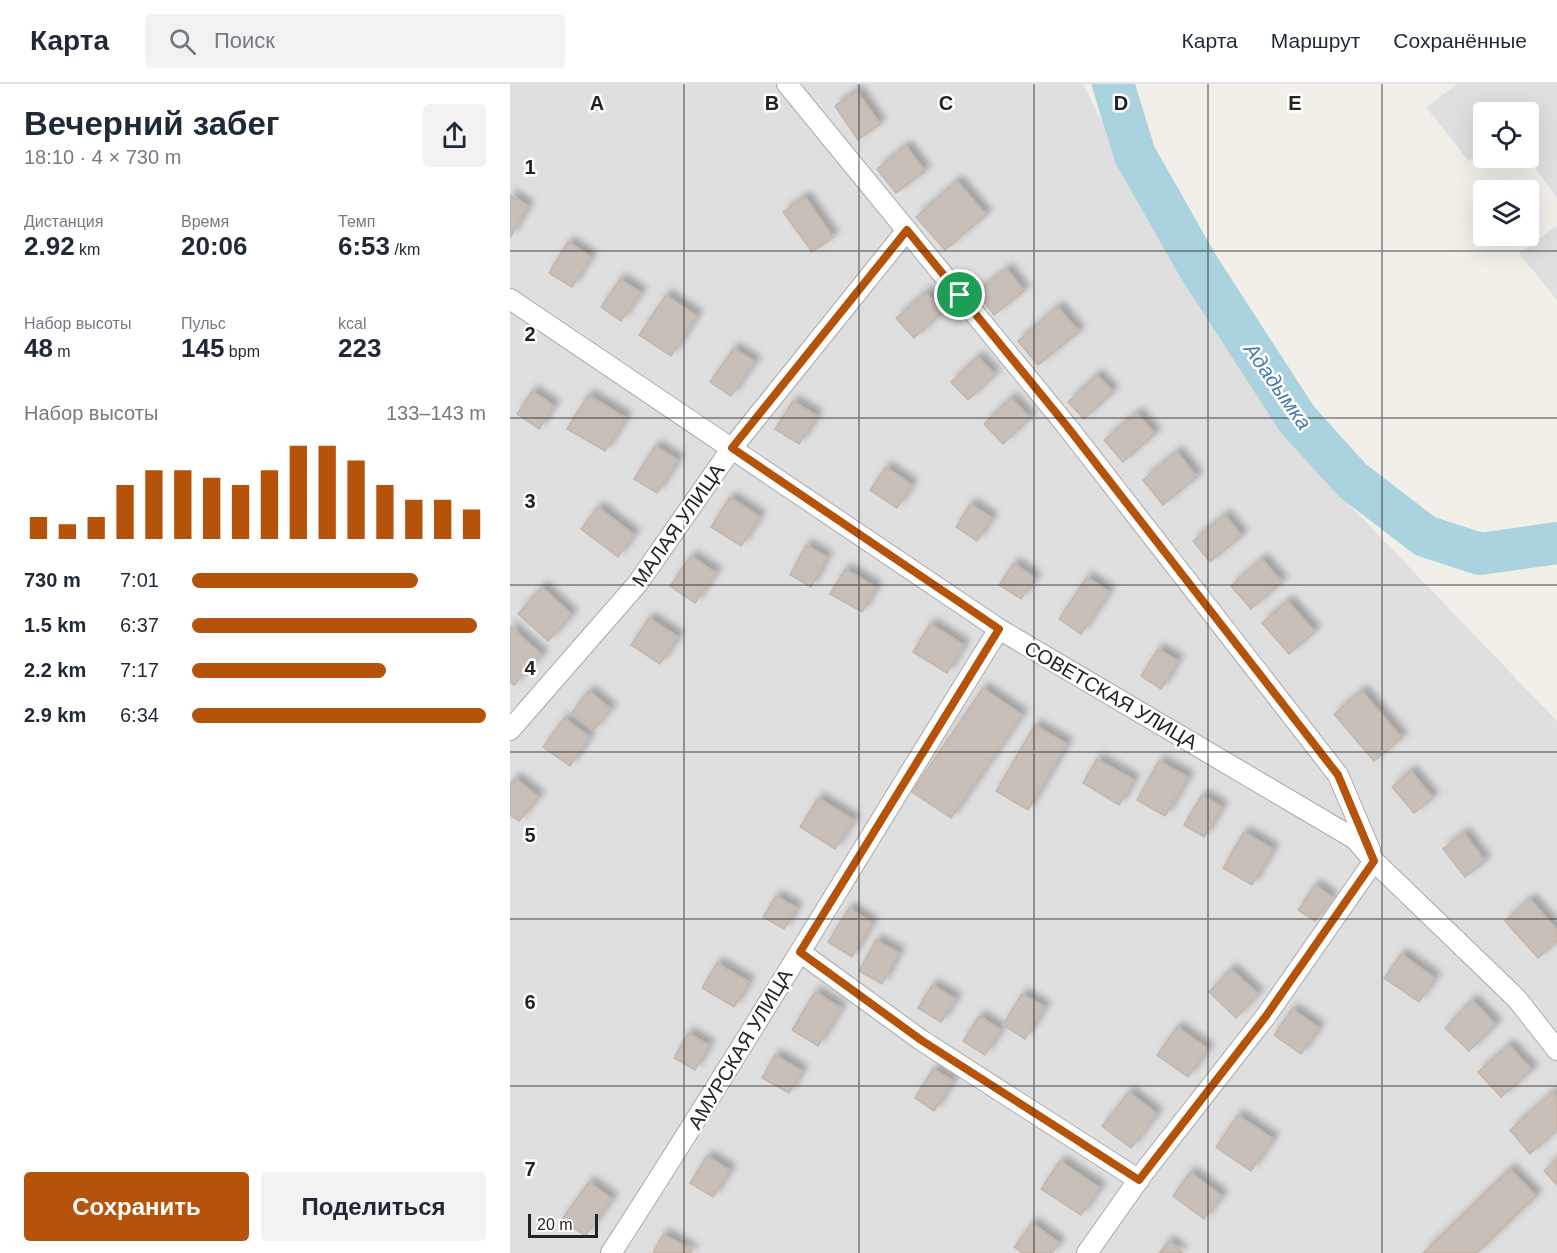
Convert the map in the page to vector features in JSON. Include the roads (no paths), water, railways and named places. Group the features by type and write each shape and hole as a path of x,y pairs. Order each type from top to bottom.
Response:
{"street":[{"path":"788,84 1066,425 1338,775 1374,861 1266,1016 1139,1180 1087,1253"},
{"name":"МАЛАЯ УЛИЦА","path":"510,730 638,583 732,448 907,230"},
{"name":"СОВЕТСКАЯ УЛИЦА","path":"510,298 999,629 1355,839 1374,861 1516,999 1557,1050"},
{"name":"АМУРСКАЯ УЛИЦА","path":"611,1253 704,1110 999,629"},
{"path":"800,952 921,1040 1139,1180"}],"waterway":[{"name":"Ададымка","path":"1113,84 1135,155 1198,266 1297,419 1352,480 1425,536 1480,554 1557,543"}]}
